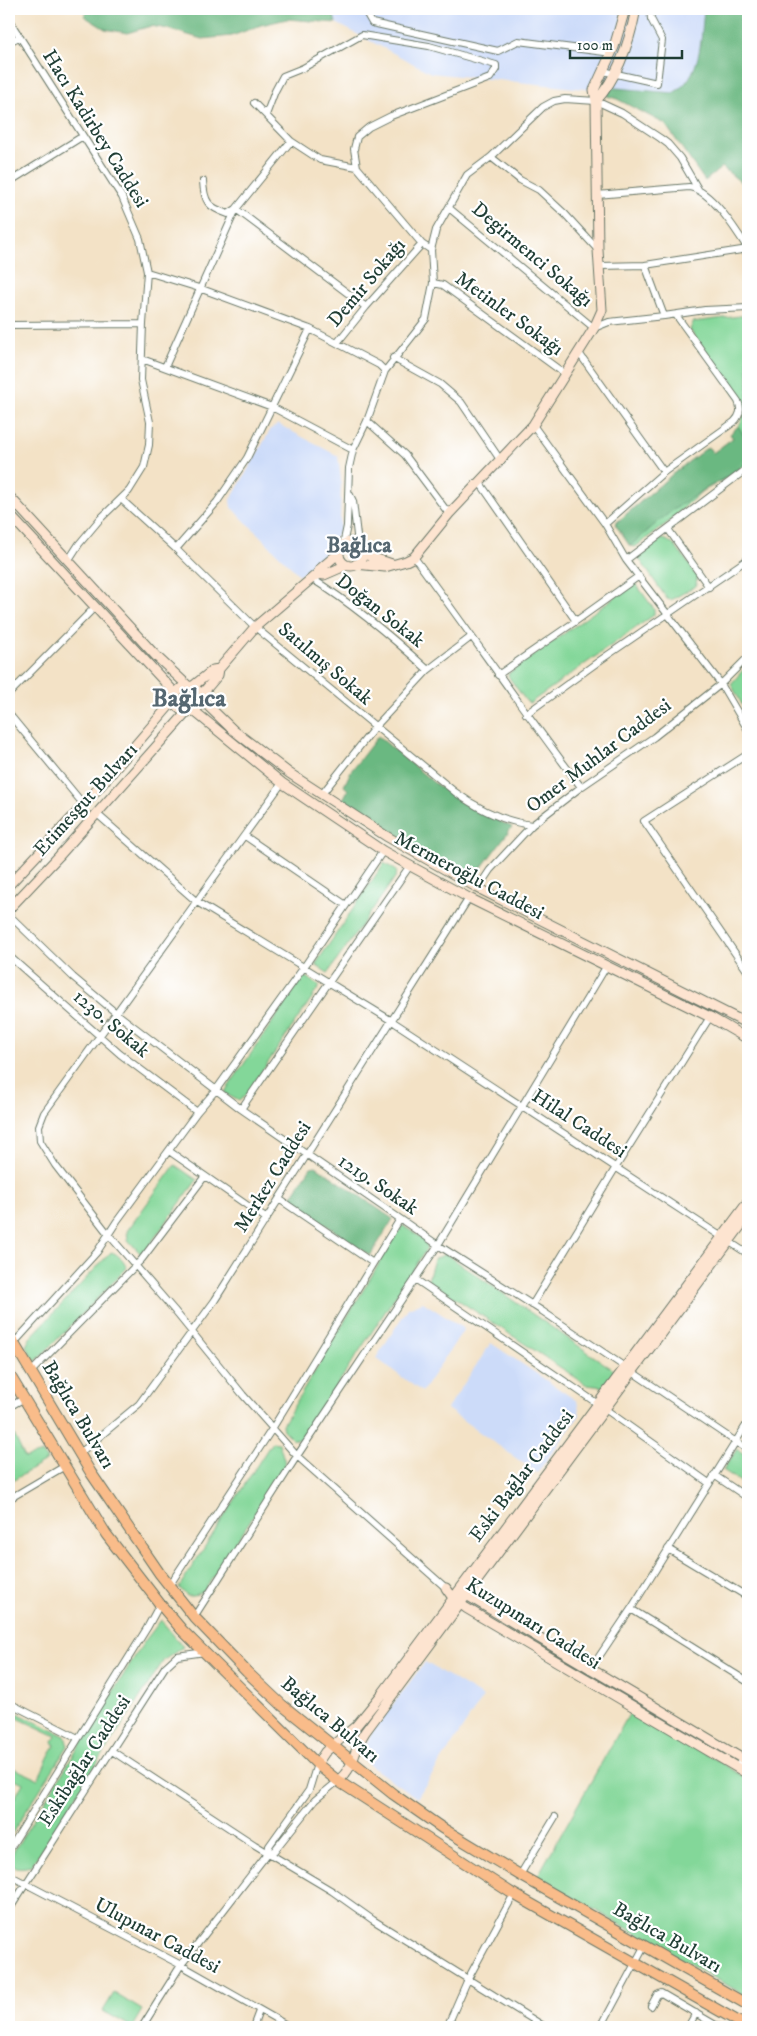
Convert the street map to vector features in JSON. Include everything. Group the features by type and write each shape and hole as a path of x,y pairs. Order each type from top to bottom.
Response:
{"main road":[{"name":"Bağlıca Bulvarı","path":"11,1339 80,1453 130,1531 169,1586 194,1617 261,1686 332,1746 393,1794 429,1819 520,1875 748,2005"},
{"name":"Bağlıca Bulvarı","path":"9,1374 23,1400 106,1534 160,1604 204,1652 317,1764 338,1781 514,1894 748,2027"}],"street":[{"path":"364,9 372,23 498,51 518,41 612,53"},
{"path":"9,514 175,697 178,707 190,712 198,708 202,697 218,675 219,669 255,627 314,576 349,542 371,557 392,564 400,564 414,557 449,514 533,425 594,328 602,310 598,250 596,102 594,90 612,53 625,9"},
{"path":"596,102 603,94 614,74 629,39 636,9"},
{"path":"603,72 657,83 662,40 651,19 650,9"},
{"name":"Hacı Kadirbey Caddesi","path":"9,20 18,37 114,183 130,212 140,239 147,272 143,324 142,388 150,422 149,445 144,466 122,500 95,524 68,561"},
{"path":"266,115 283,76 303,68 362,35 429,46 496,65 496,69 490,78 483,82 391,116 369,127 357,137 354,149 357,166 422,244 431,250"},
{"path":"9,42 18,37"},
{"path":"392,564 385,568 352,565 342,561 341,549 346,526 346,502 352,450 367,421 385,371 393,358 426,318 434,283 431,250 436,230 467,175 491,157 543,107 554,101 565,99 596,102 622,113 668,144 680,158 698,190"},
{"path":"254,103 291,141 320,160 357,166"},
{"path":"9,182 83,136"},
{"path":"165,367 236,209 291,141"},
{"path":"491,157 520,180 539,190 565,214 598,250"},
{"path":"203,181 203,192 209,205 228,214 236,209"},
{"path":"597,195 688,187 698,190 707,196 748,249 645,265 600,266"},
{"name":"Degirmenci Sokağı","path":"449,208 594,328"},
{"path":"236,209 366,307"},
{"name":"Demir Sokağı","path":"338,343 366,307 422,244"},
{"path":"645,265 664,316"},
{"path":"147,272 199,288 310,329 379,365 385,371"},
{"name":"Metinler Sokağı","path":"434,283 443,285 565,374"},
{"path":"594,328 609,322 705,310 748,308"},
{"path":"605,524 664,472 734,422 741,410 733,393 676,314"},
{"path":"9,325 143,324"},
{"path":"176,550 216,502 247,458 310,329"},
{"path":"578,353 664,472"},
{"path":"393,358 440,384 461,402 501,461"},
{"path":"142,359 272,407 352,450"},
{"path":"367,421 404,455 449,514"},
{"path":"533,425 605,524 626,560 721,684 748,730"},
{"path":"626,560 748,468"},
{"path":"480,482 576,621"},
{"path":"314,576 324,575 361,560 353,501 348,493"},
{"path":"9,496 156,656 202,697"},
{"name":"Satılmış Sokak","path":"122,500 255,627 375,727 467,800 502,817 532,825"},
{"path":"668,529 709,587"},
{"path":"414,557 526,714 581,787"},
{"path":"526,714 748,559"},
{"name":"Doğan Sokak","path":"314,576 349,602 428,670"},
{"path":"498,675 639,576"},
{"path":"9,694 95,607"},
{"path":"322,794 375,727 428,670 471,637"},
{"name":"Omer Muhlar Caddesi","path":"478,888 490,870 532,825 581,787 654,737 721,684 748,657"},
{"path":"175,697 179,689 190,686 213,670 219,669"},
{"name":"Etimesgut Bulvarı","path":"9,885 84,805 175,697"},
{"name":"Mermeroğlu Caddesi","path":"202,697 233,730 289,773 386,836 478,888 748,1024"},
{"name":"Etimesgut Bulvarı","path":"9,909 190,712"},
{"name":"Mermeroğlu Caddesi","path":"190,712 282,782 383,851 410,867 606,967 710,1017 748,1039"},
{"path":"9,714 84,805"},
{"path":"748,754 644,821 748,972"},
{"path":"282,782 44,1113 40,1120 38,1133 43,1148 109,1234 272,1429 297,1456 446,1588"},
{"name":"Hilal Caddesi","path":"97,814 197,902 392,1022 748,1254"},
{"path":"245,836 346,906"},
{"path":"11,1339 97,1252 304,967 383,851"},
{"path":"241,1109 410,867"},
{"name":"Merkez Caddesi","path":"80,1453 139,1404 216,1300 469,898"},
{"name":"1219. Sokak","path":"9,915 79,982 116,1013 241,1109 438,1245 630,1369 748,1450"},
{"name":"1230. Sokak","path":"9,956 98,1036 197,1112"},
{"path":"194,1617 297,1456 438,1245 606,967"},
{"path":"532,1305 710,1017"},
{"path":"169,1151 268,1219"},
{"path":"31,1372 147,1254 205,1176"},
{"path":"279,1199 373,1263"},
{"name":"Eski Bağlar Caddesi","path":"317,1764 320,1758 348,1734 361,1719 460,1597 726,1238 748,1202"},
{"path":"726,1238 748,1216"},
{"path":"169,1586 272,1429 400,1219"},
{"path":"415,1279 602,1406 709,1483"},
{"path":"9,1407 23,1400"},
{"path":"590,1670 631,1609 748,1422"},
{"path":"9,1499 65,1466"},
{"path":"714,1475 748,1498"},
{"path":"668,1549 748,1597"},
{"name":"Kuzupınarı Caddesi","path":"446,1588 748,1774"},
{"path":"268,1853 274,1851 315,1800 348,1772 353,1762 356,1747 365,1732 460,1597"},
{"name":"Kuzupınarı Caddesi","path":"460,1597 745,1760"},
{"path":"9,1850 160,1604"},
{"path":"631,1609 748,1682"},
{"name":"Eskibağlar Caddesi","path":"9,1910 165,1667 177,1656 204,1652"},
{"path":"9,1703 78,1738"},
{"path":"737,1768 745,1760 748,1748"},
{"path":"112,1750 268,1853 332,1891 373,1920 545,2027"},
{"path":"142,2027 181,1965 268,1853 269,1846 309,1790 317,1764"},
{"path":"520,1875 555,1817"},
{"name":"Ulupınar Caddesi","path":"9,1875 181,1965 290,2027"},
{"path":"447,2027 468,1980 514,1894"},
{"path":"601,2027 645,1945"},
{"path":"650,2006 657,1995 661,1993 696,2013 711,2025 719,2027"},
{"path":"253,2027 259,2011"},
{"path":"688,2027 696,2013"}],"shaded area":[{"path":"332,9 748,9 748,105 605,94 594,90 431,73 336,23"},
{"path":"278,424 338,456 341,479 340,530 324,556 305,573 299,575 231,507 230,501 271,429"},
{"path":"423,1302 464,1329 422,1392 376,1358 408,1308"},
{"path":"491,1343 577,1401 580,1415 537,1473 447,1409"},
{"path":"425,1662 483,1697 417,1798 369,1765 363,1753 372,1732"}],"green space":[{"path":"88,9 332,9 336,23 287,19 261,25 232,36 202,39 151,26 127,33 105,29 84,16"},
{"path":"704,9 748,9 748,188 722,167 705,181 665,124 617,99 607,96 611,88 673,93 683,86 695,67 698,56"},
{"path":"748,315 748,463 727,478 701,492 666,524 635,547 630,546 615,524 674,473 708,447 713,453 733,438 730,434 741,423 744,414 740,400 690,330 693,322"},
{"path":"738,426 748,442 748,463 675,509 630,546 615,524 674,473 708,447 713,453 733,438 730,434"},
{"path":"661,539 671,543 676,548 697,577 696,586 671,600 667,599 638,557"},
{"path":"633,584 636,584 654,609 654,615 530,703 526,701 508,676 509,673"},
{"path":"748,664 748,716 731,684"},
{"path":"378,736 433,782 467,806 512,827 473,879 446,866 341,803 348,790 344,786 351,771"},
{"path":"384,863 397,871 396,876 328,973 315,965"},
{"path":"304,976 320,986 246,1095 239,1101 224,1093"},
{"path":"175,1165 197,1180 142,1255 128,1240 127,1231"},
{"path":"316,1166 393,1219 370,1256 295,1203 292,1196 311,1167"},
{"path":"402,1225 426,1241 427,1248 301,1440 292,1439 283,1430 282,1426"},
{"path":"111,1252 119,1256 127,1268 35,1362 26,1346 30,1338"},
{"path":"446,1254 615,1371 603,1387 587,1385 428,1280 434,1259"},
{"path":"9,1424 25,1458 42,1453 47,1460 9,1483"},
{"path":"272,1442 279,1443 286,1466 204,1591 193,1596 187,1596 179,1587"},
{"path":"737,1449 748,1457 748,1487 723,1470"},
{"path":"161,1620 183,1647 164,1660 31,1866 19,1868 12,1865 9,1863 10,1857 144,1642"},
{"path":"9,1709 65,1736 68,1746 9,1838 9,1809 23,1783 9,1776 9,1766 38,1779 55,1746 53,1741 56,1736 9,1714"},
{"path":"632,1709 748,1779 748,1997 537,1877"},
{"path":"114,1993 142,2010 132,2027 103,2011"}],"district":[{"name":"Bağlıca","path":"359,545"},
{"name":"Bağlıca","path":"189,698"}]}
